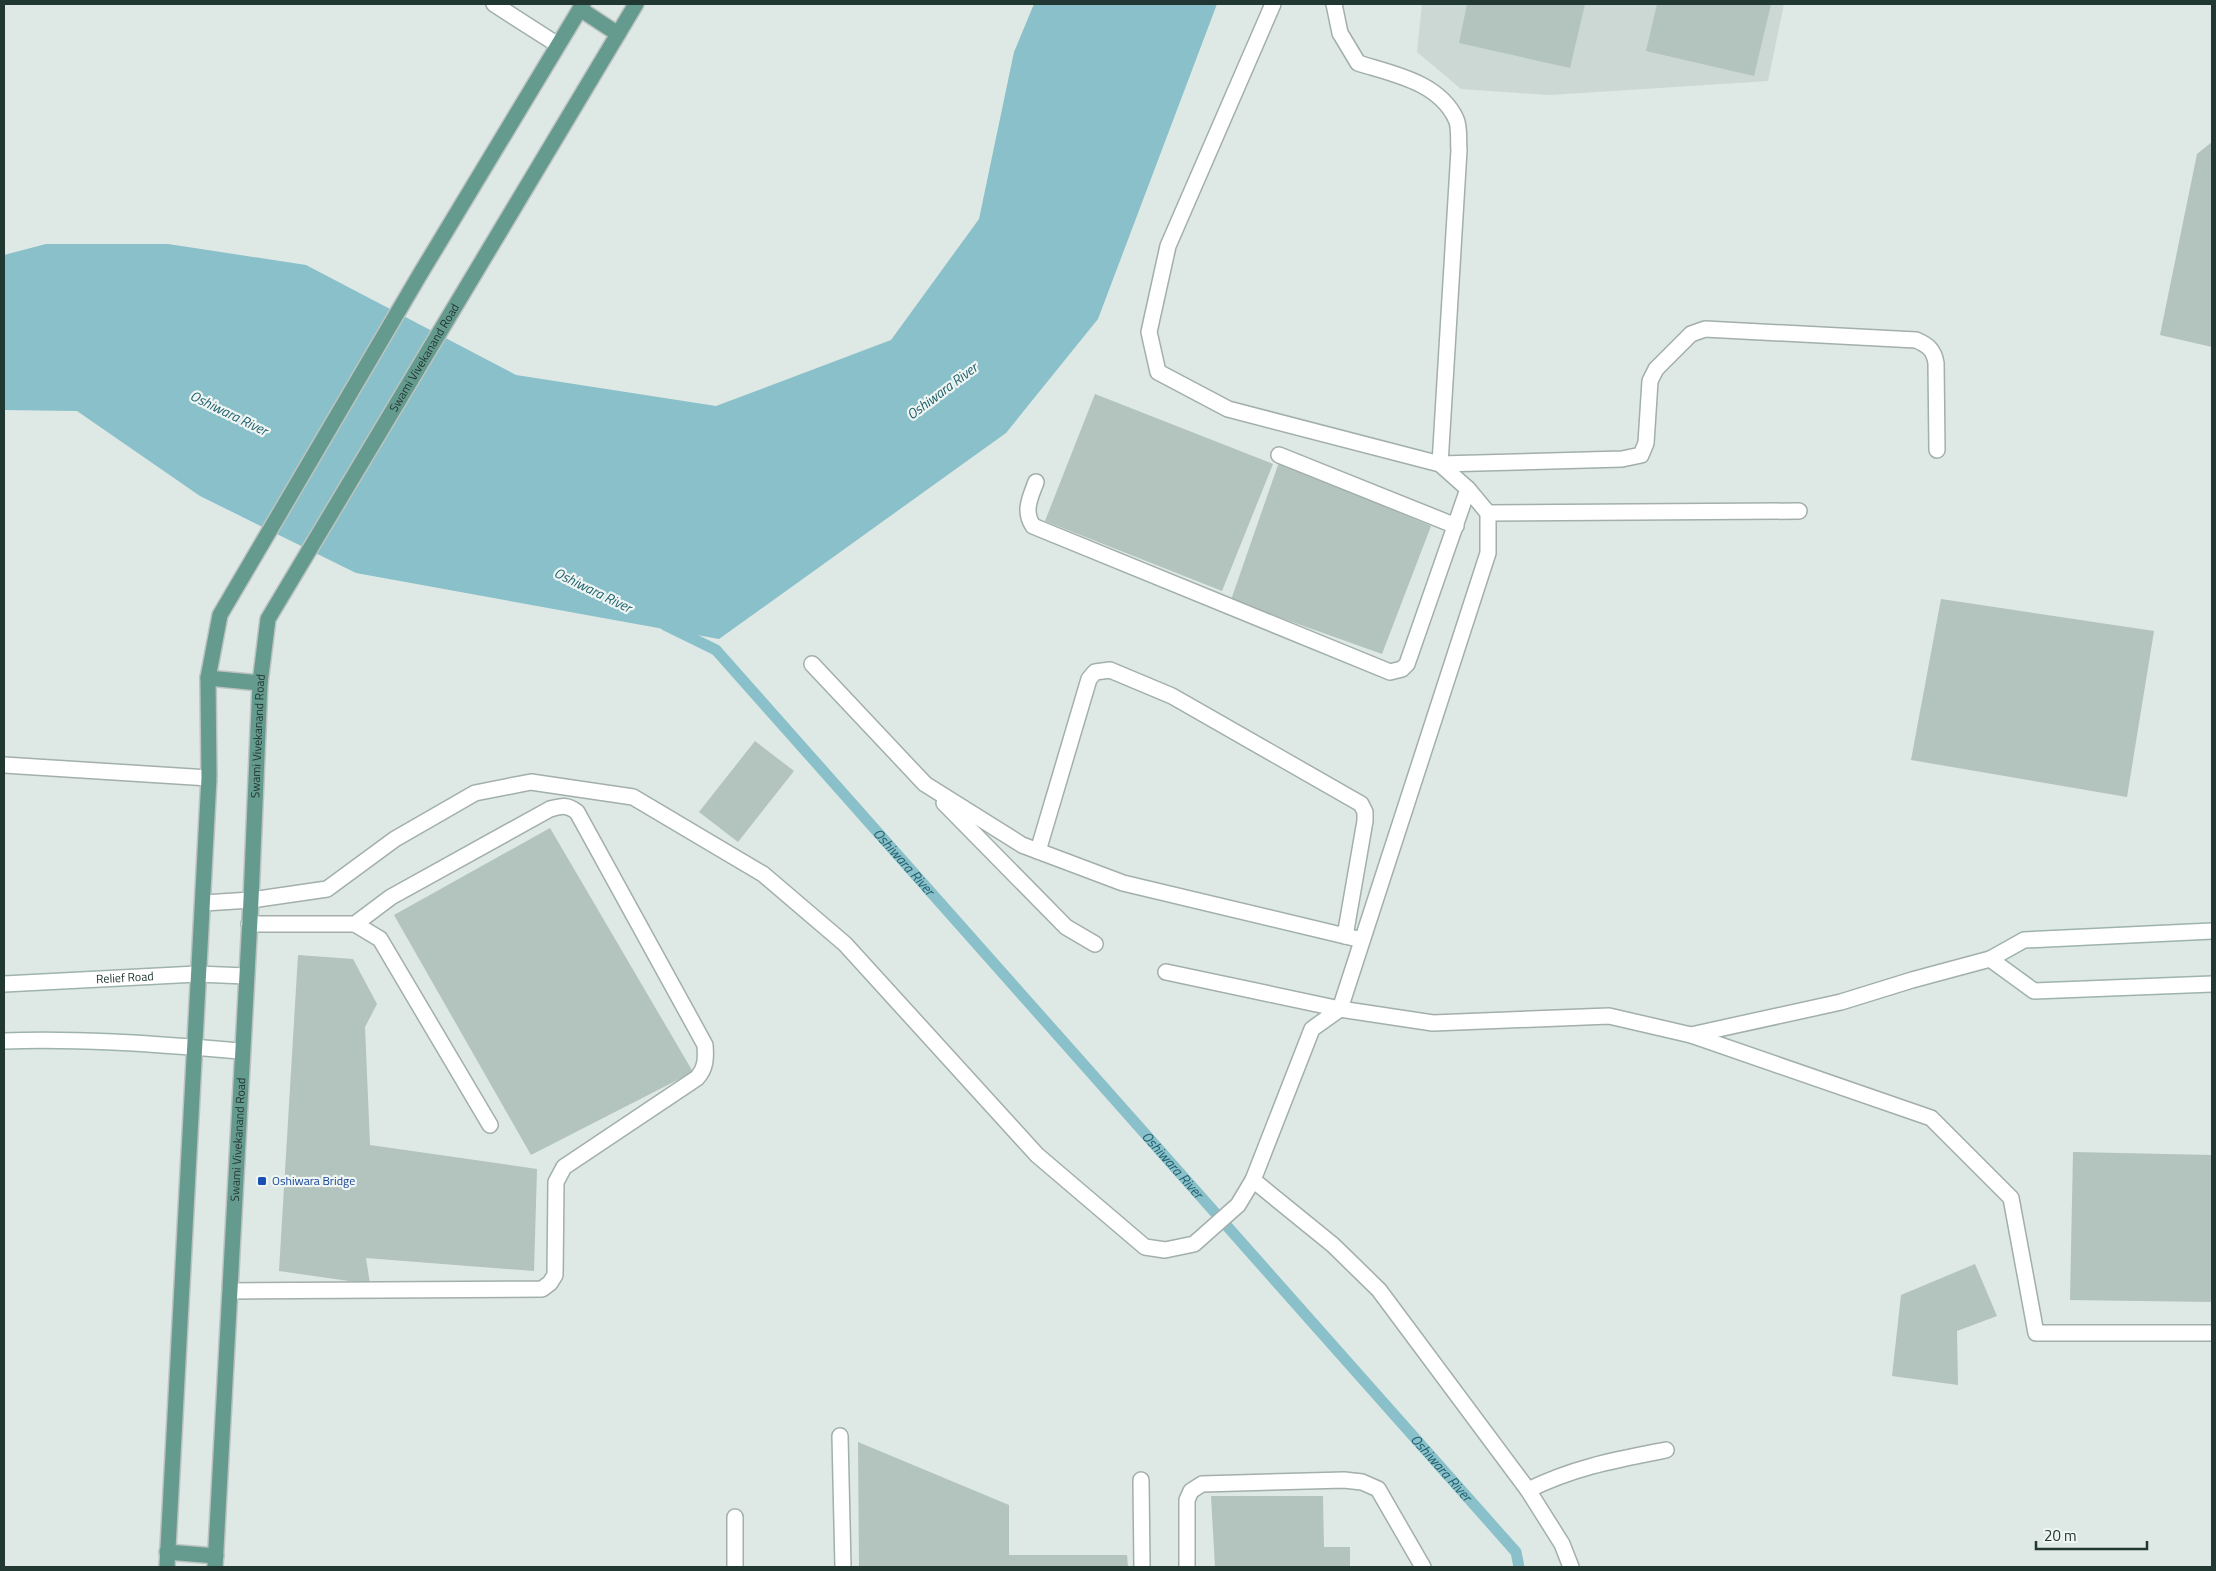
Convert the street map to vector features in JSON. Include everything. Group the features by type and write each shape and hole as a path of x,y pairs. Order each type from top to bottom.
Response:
{"main road":[{"name":"Swami Vivekanand Road","path":"216,1562 251,900 260,683 268,619 636,4"},
{"path":"216,1562 167,1560 197,974 204,903 209,778 208,678 220,615 419,276 581,6 618,34"},
{"path":"208,678 260,683"}],"street":[{"path":"494,4 558,45"},
{"path":"1273,4 1168,246 1149,332 1158,372 1228,409 1440,464 1622,459 1640,455 1646,443 1650,381 1656,368 1691,334 1705,329 1916,340 1926,344 1934,352 1936,363 1937,450"},
{"path":"1334,4 1340,33 1358,63 1401,77 1437,93 1457,120 1459,150 1440,464"},
{"path":"1279,455 1456,526"},
{"path":"204,903 251,900 327,889 395,839 475,792 531,782 633,798 763,874 845,944 1037,1155 1145,1247 1165,1250 1194,1244 1238,1205 1253,1180 1312,1029 1340,1009 1488,553 1488,513 1468,489 1440,464"},
{"path":"1036,482 1027,511 1027,517 1033,526 1390,672 1402,669 1407,664 1468,489"},
{"path":"1488,513 1798,511"},
{"path":"812,664 925,784 1066,927 1095,944"},
{"path":"1038,851 1089,679 1095,672 1110,670 1172,696 1361,804 1365,812 1365,821 1345,936"},
{"path":"4,765 209,778"},
{"path":"925,784 1022,845 1123,883 1362,940"},
{"path":"230,1291 542,1289 550,1284 555,1276 556,1182 564,1168 697,1078 703,1070 704,1045 577,812 571,807 562,805 550,809 391,898 355,924"},
{"path":"249,924 355,924 380,939 490,1124"},
{"path":"1691,1035 1840,1002 1990,959 2024,940 2212,932"},
{"path":"1990,959 2034,991 2212,984"},
{"path":"1166,972 1340,1009 1433,1023 1609,1016 1691,1035 1931,1118 2011,1198 2036,1333 2212,1333"},
{"name":"Relief Road","path":"4,984 197,974 246,976"},
{"path":"4,1040 39,1039 127,1042 242,1051"},
{"path":"1253,1180 1333,1245 1379,1290 1528,1490 1562,1544 1570,1567"},
{"path":"840,1436 843,1567"},
{"path":"1528,1490 1552,1478 1591,1464 1666,1450"},
{"path":"1141,1480 1142,1567"},
{"path":"1187,1567 1187,1500 1192,1491 1202,1484 1344,1480 1362,1482 1378,1489 1423,1567"},
{"path":"735,1517 735,1567"}],"shaded area":[{"path":"1422,4 1784,4 1768,81 1550,95 1461,89 1417,52"}],"water":[{"path":"1034,4 1217,4 1098,319 1006,433 719,639 356,573 200,496 77,411 4,410 4,255 46,244 168,244 306,265 516,375 716,406 891,340 979,219 1014,52"}],"building":[{"path":"1467,4 1585,4 1570,68 1459,43"},
{"path":"1657,4 1771,4 1754,76 1646,51"},
{"path":"2212,142 2212,347 2160,335 2197,154"},
{"path":"1095,394 1273,464 1222,591 1045,521"},
{"path":"1279,462 1431,526 1382,654 1231,600"},
{"path":"1941,599 2154,631 2127,797 1911,760"},
{"path":"755,741 794,771 738,842 699,812"},
{"path":"550,828 693,1072 531,1155 394,915"},
{"path":"298,955 353,959 377,1004 365,1027 370,1145 537,1169 534,1271 366,1258 370,1284 279,1271"},
{"path":"2073,1152 2212,1155 2212,1302 2070,1300"},
{"path":"1975,1264 1997,1316 1957,1331 1958,1385 1892,1376 1901,1295"},
{"path":"858,1442 1009,1505 1009,1555 1127,1555 1128,1567 859,1567"},
{"path":"1211,1496 1323,1496 1324,1547 1350,1547 1350,1567 1215,1567"}],"waterway":[{"name":"Oshiwara River","path":"665,625 716,650 1516,1552 1519,1567"}],"place":[{"name":"Oshiwara Bridge","path":"262,1181"}]}
